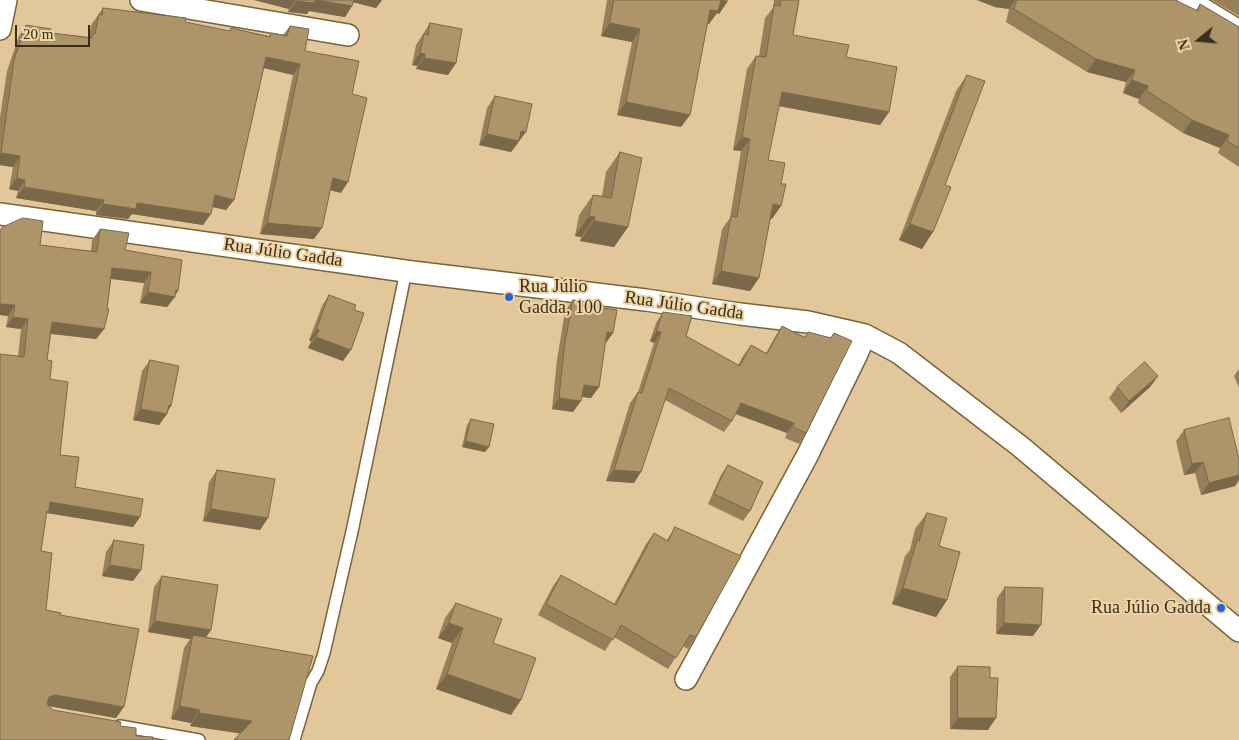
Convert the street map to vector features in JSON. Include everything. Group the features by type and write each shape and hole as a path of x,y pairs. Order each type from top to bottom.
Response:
{"street":[{"path":"0,29 6,0"},
{"path":"141,0 348,35"},
{"path":"1188,0 1239,31"},
{"name":"Rua Júlio Gadda","path":"0,214 406,271 808,322 865,335 899,353 1021,447 1239,630"},
{"path":"686,680 807,456 865,335"}],"lane":[{"path":"294,740 311,683 318,671 324,653 353,527 380,387 406,271"},
{"path":"104,723 196,740"}],"building":[{"path":"296,0 315,0 314,3"},
{"path":"315,0 354,0 352,6"},
{"path":"614,0 721,0 718,11 710,10 690,115 626,102 640,29 610,23"},
{"path":"781,0 799,0 793,35 849,45 846,57 897,67 889,112 782,92 768,160 785,163 781,184 786,184 781,206 773,204 759,278 721,271 731,216 737,217 750,139 742,137 756,56 766,57 774,5 780,6"},
{"path":"1017,0 1175,0 1198,11 1200,4 1239,27 1239,148 1227,141 1229,135 1192,120 1147,91 1148,86 1132,80 1135,70 1096,59 1014,9"},
{"path":"103,8 186,18 185,22 230,31 231,28 270,37 271,33 287,36 290,26 309,29 305,51 359,61 352,94 367,98 348,182 333,178 322,228 267,223 300,64 266,57 234,200 215,195 211,214 137,203 136,209 103,204 104,200 24,187 25,180 17,178 20,156 1,153 14,60 26,25 51,29 51,33 92,38 92,34 95,34 99,14 102,15"},
{"path":"430,23 462,29 456,63 424,58 425,54 420,53 424,34 428,35"},
{"path":"967,75 985,81 945,185 951,187 933,232 910,224"},
{"path":"495,96 532,104 526,132 521,131 519,141 487,134"},
{"path":"620,152 642,158 628,227 594,221 595,217 589,216 593,195 611,198"},
{"path":"23,218 43,221 40,245 97,252 100,229 129,233 125,250 182,260 178,291 176,290 175,297 148,292 151,272 112,268 107,309 109,309 104,329 52,322 47,360 52,361 50,379 68,382 60,455 79,457 75,487 143,499 140,517 50,502 41,551 52,553 46,610 61,613 60,615 139,629 124,707 55,695 49,697 47,704 53,710 121,722 120,726 136,728 136,736 153,737 153,740 0,740 0,354 24,357 28,319 13,317 15,305 0,304 0,231 3,227"},
{"path":"329,295 356,305 354,310 364,313 351,350 316,337"},
{"path":"573,300 603,304 602,308 617,310 613,333 607,332 599,387 584,385 581,401 559,398 564,349"},
{"path":"663,312 692,316 686,336 740,366 751,345 767,354 782,326 805,338 808,332 831,338 834,333 852,341 806,433 793,427 794,423 741,403 732,421 669,388 641,472 614,470 638,392 642,393 661,332 657,331"},
{"path":"150,360 179,366 171,406 169,405 167,414 141,409"},
{"path":"1145,362 1158,376 1129,401 1117,387"},
{"path":"1229,418 1239,459 1239,475 1209,483 1203,462 1192,464 1184,430"},
{"path":"471,419 494,424 489,447 466,441"},
{"path":"728,465 763,482 750,511 714,494"},
{"path":"217,470 275,479 268,518 211,509"},
{"path":"927,513 947,518 939,546 960,552 947,600 903,588"},
{"path":"675,527 741,556 696,637 690,635 676,658 621,625 613,640 546,604 561,575 616,605 654,533 668,541"},
{"path":"114,540 144,545 141,570 110,565"},
{"path":"162,576 218,585 211,630 155,621"},
{"path":"1005,587 1043,588 1041,625 1004,623"},
{"path":"456,603 502,619 493,643 536,658 521,700 447,674 463,628 449,623"},
{"path":"193,635 313,656 289,740 234,740 252,721 199,713 200,710 180,706"},
{"path":"958,666 990,667 990,678 998,678 996,718 958,718"}],"place":[{"name":"Rua Júlio Gadda, 100","path":"509,297"},
{"name":"Rua Júlio Gadda","path":"1221,608"}]}
